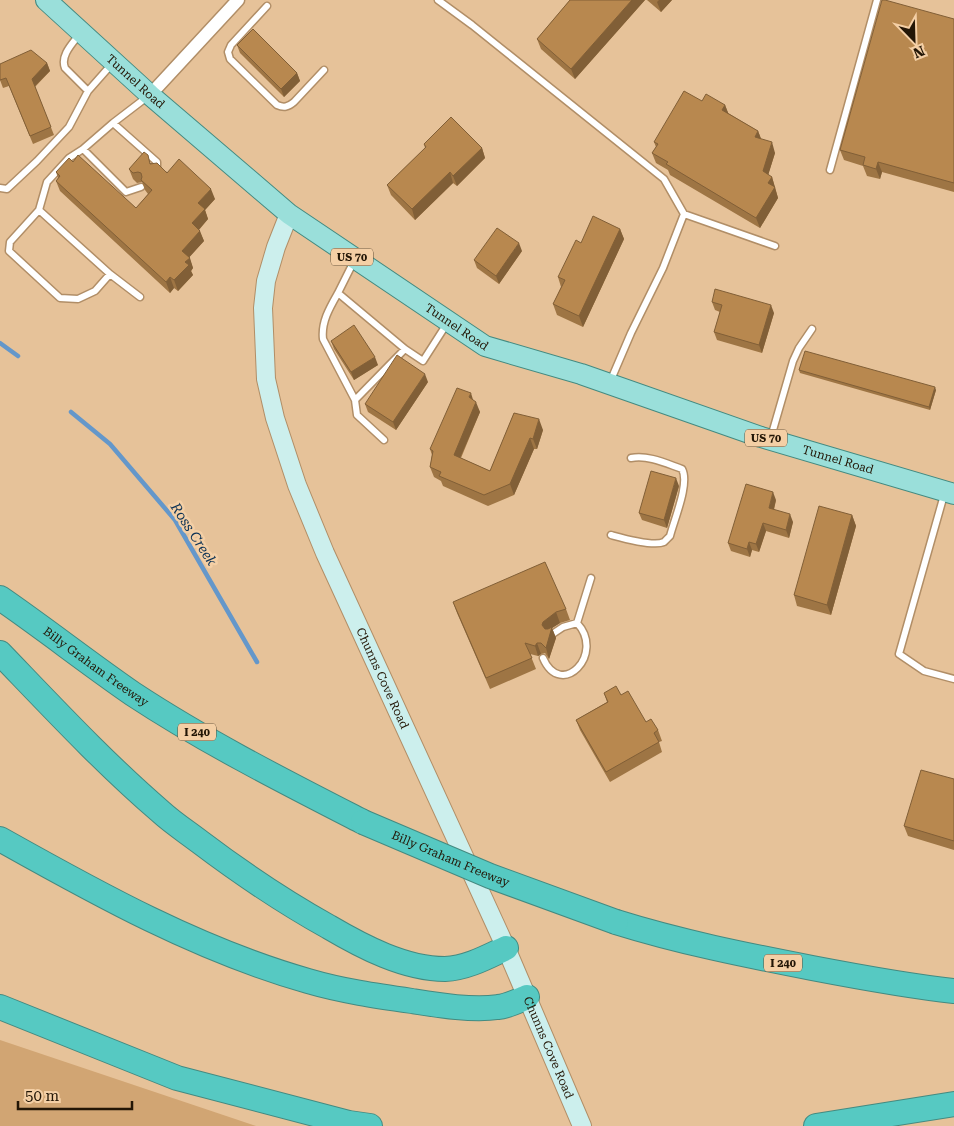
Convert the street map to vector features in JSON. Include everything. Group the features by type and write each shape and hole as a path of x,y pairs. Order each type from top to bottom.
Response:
{"highway":[{"path":"0,582 22,601 40,626"},
{"name":"Billy Graham Freeway","path":"0,598 133,694 184,725 363,822 490,876 616,922 724,951 910,986 954,991"},
{"path":"0,653 78,734 162,813 236,869 310,917 386,956 429,968 446,969 459,967 481,960 506,948"},
{"path":"0,839 75,882 166,926 236,957 309,981 373,996 485,1008 499,1007 527,997"},
{"path":"0,991 84,1031 105,1049"},
{"path":"0,1007 177,1078 370,1126"},
{"path":"816,1126 954,1104"}],"main road":[{"name":"Tunnel Road","path":"46,0 150,95 289,214 485,346 609,384 770,440 950,492"},
{"name":"Chunns Cove Road","path":"289,214 276,247 266,281 263,308 266,379 275,418 297,485 325,553 506,948 582,1126"}],"street":[{"path":"150,95 238,0"}],"lane":[{"path":"438,0 472,25 664,179 684,214 775,246"},
{"path":"830,170 877,0"},
{"path":"267,6 231,45 228,52 230,59 282,108 294,102 324,70"},
{"path":"81,32 62,62 65,68 88,91"},
{"path":"0,188 7,189 38,161 69,128 88,91 114,62"},
{"path":"110,274 95,291 78,299 60,298 10,251 10,242 39,210 47,182 69,158 150,95"},
{"path":"113,123 157,162 157,170"},
{"path":"83,149 126,192 141,187"},
{"path":"39,210 110,274 140,298"},
{"path":"609,384 631,333 663,268 684,214"},
{"path":"355,258 329,309 322,332 323,339 355,400 357,415 384,440"},
{"path":"338,293 423,362 448,321"},
{"path":"770,440 793,361 812,329"},
{"path":"355,400 405,349"},
{"path":"611,535 655,543 664,542 670,536 684,487 685,474 682,469 651,458 640,456 631,458"},
{"path":"950,492 899,654 924,671 954,679"},
{"path":"577,623 591,578"},
{"path":"551,635 563,627 577,623"},
{"path":"543,658 550,670 559,675 567,675 580,668 586,657 586,643 584,630 577,623"}],"shaded area":[{"path":"0,1040 256,1126 0,1126"}],"building":[{"path":"570,0 632,0 571,69 537,39"},
{"path":"882,0 954,19 954,183 878,162 876,169 863,165 865,157 840,150"},
{"path":"253,29 297,73 281,89 237,45"},
{"path":"31,50 47,63 32,79 51,127 30,136 6,78 0,80 0,64"},
{"path":"684,91 702,101 706,94 725,105 722,110 758,131 755,137 772,142 763,171 772,177 768,183 775,187 756,218 666,164 668,162 652,153 658,144 654,142"},
{"path":"451,117 482,148 453,176 450,172 412,209 387,185 426,147 424,144"},
{"path":"144,152 148,155 150,164 157,163 167,173 179,159 211,189 198,203 205,209 192,223 200,231 182,251 190,258 185,262 189,265 174,280 170,277 166,282 56,181 60,176 56,172 69,158 73,162 78,155 136,208 152,190 141,180 141,173 133,173 129,169"},
{"path":"593,216 620,229 579,316 553,304 565,280 558,277 576,240 581,243"},
{"path":"497,228 519,243 496,276 474,260"},
{"path":"715,289 771,305 759,345 714,332 722,305 712,302"},
{"path":"354,325 375,357 351,372 331,341"},
{"path":"805,351 935,387 929,407 799,370"},
{"path":"397,355 425,374 393,422 365,404"},
{"path":"457,388 471,393 469,397 476,402 454,455 490,471 514,413 539,419 533,439 530,438 510,484 484,495 439,476 441,472 430,467 433,451 430,449"},
{"path":"651,471 676,478 664,520 639,513"},
{"path":"746,484 773,492 769,508 790,514 786,530 763,523 756,544 749,542 747,549 728,543"},
{"path":"819,506 852,515 827,605 794,595"},
{"path":"545,562 566,609 556,612 543,622 542,625 545,629 552,627 546,648 541,643 537,643 535,646 525,643 532,658 486,678 453,602"},
{"path":"616,686 621,695 628,691 646,722 651,719 658,730 654,733 659,742 606,772 576,720 608,702 604,693"},
{"path":"921,770 954,779 954,841 904,826"}],"waterway":[{"name":"Ross Creek","path":"0,343 18,356"},
{"name":"Ross Creek","path":"71,412 110,444 175,520 257,662"}]}
